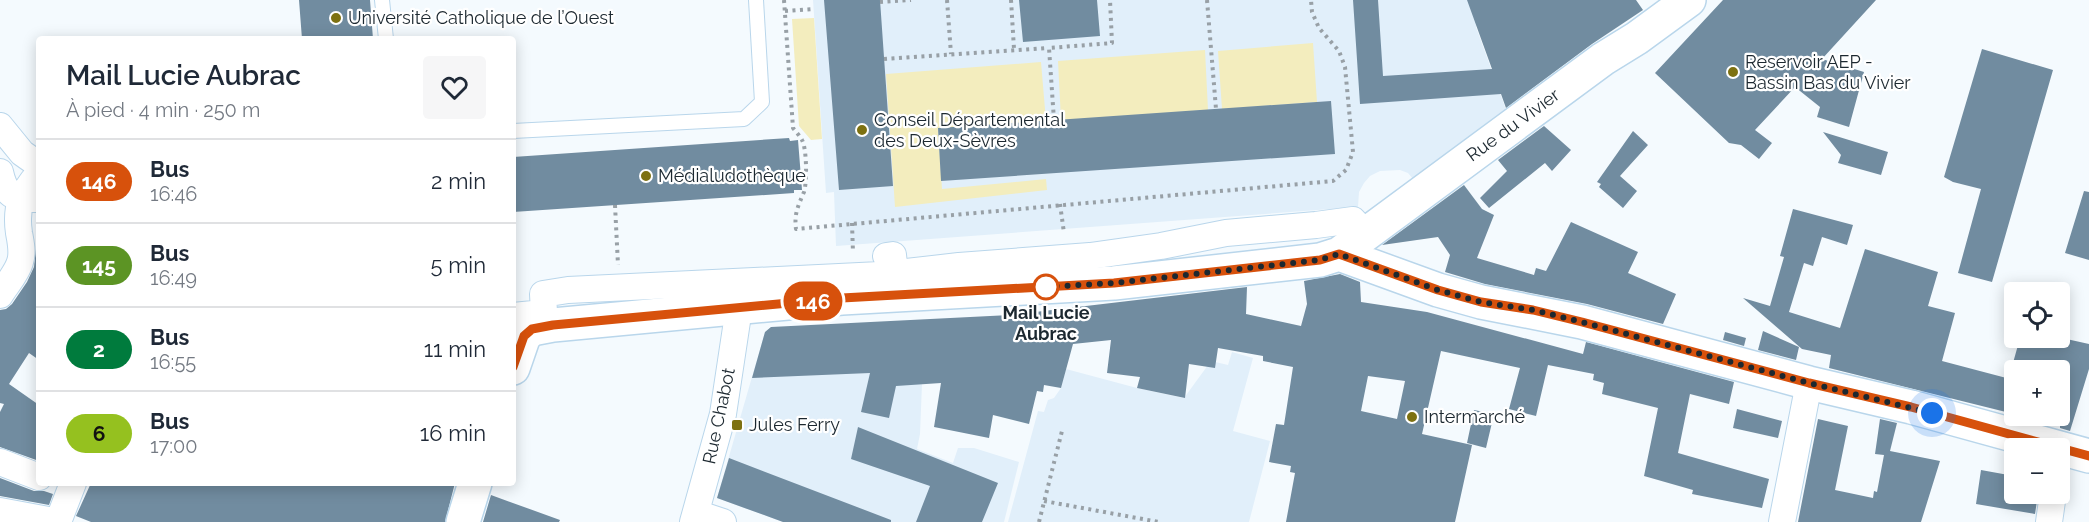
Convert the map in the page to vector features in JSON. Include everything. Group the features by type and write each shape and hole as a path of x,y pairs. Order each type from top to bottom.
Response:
{"main road":[{"name":"Rue du Vivier","path":"1339,254 1593,66 1637,38 1689,0"},
{"path":"517,328 532,329 553,325 854,298 1114,283 1320,260 1339,254 1438,290 1470,299 1582,322 1809,383 1911,407 2021,438"},
{"path":"463,522 474,486"}],"street":[{"path":"0,126 22,153 36,163"},
{"path":"0,172 8,193 30,199"},
{"path":"30,199 26,188 36,176"},
{"path":"0,295 20,263 22,248 16,217 30,199"},
{"path":"517,328 544,313 543,294 890,265 1090,256 1161,246 1226,233 1353,220 1366,234"},
{"name":"Rue Chabot","path":"695,518 752,306"},
{"path":"1782,522 1809,383"},
{"path":"0,462 36,476"},
{"path":"0,511 59,522 66,486"},
{"path":"2049,522 2052,504"},
{"path":"695,518 723,522"}],"lane":[{"path":"382,0 386,36"},
{"path":"516,131 744,119 762,102 756,0"}],"path":[{"path":"784,0 793,128 803,142 806,180 804,191 796,208 794,218 796,229 1334,181 1346,170 1353,152 1345,67 1339,51 1319,28 1312,12 1311,0"},
{"path":"880,2 911,0"},
{"path":"947,0 951,54"},
{"path":"1011,0 1014,49"},
{"path":"884,60 1112,43 1110,0"},
{"path":"1207,0 1216,109"},
{"path":"785,11 813,9"},
{"path":"1048,48 1054,120"},
{"path":"1060,204 1064,238"},
{"path":"615,205 619,287"},
{"path":"852,223 853,257"},
{"path":"1039,522 1062,431"},
{"path":"1044,501 1078,509 1160,522"}],"shaded area":[{"name":"Conseil Départemental des Deux-Sèvres","path":"813,0 1568,0 1477,25 1509,118 1413,179 1408,173 1400,170 1380,171 1370,176 1359,192 1358,207 836,246 834,192 826,193"},
{"path":"814,18 822,139 811,140 799,126 792,19"},
{"path":"1313,43 1317,102 1222,109 1218,51"},
{"path":"1205,50 1208,110 1061,120 1058,61"},
{"path":"1041,62 1046,121 938,129 942,189 1046,179 1047,190 895,207 886,74"},
{"path":"771,327 922,384 920,434 917,449 953,463 958,448 974,448 1019,462 1004,522 783,522 717,498 765,332"},
{"path":"1232,352 1253,358 1233,431 1270,441 1249,522 1008,522 1038,411 1044,412 1048,400 1054,398 1061,388 1066,369 1184,398 1211,361 1228,365"}],"building":[{"name":"Université Catholique de l’Ouest","path":"299,0 370,0 373,36 302,36"},
{"name":"Conseil Départemental des Deux-Sèvres","path":"824,0 880,0 893,186 839,190"},
{"path":"1019,0 1097,0 1100,36 1023,42"},
{"path":"1353,0 1378,0 1383,76 1492,69 1467,0 1636,0 1643,10 1592,44 1506,108 1501,94 1360,104"},
{"name":"Reservoir AEP - Bassin Bas du Vivier","path":"1723,0 1876,0 1822,59 1864,72 1849,127 1817,117 1820,107 1795,87 1755,130 1772,143 1759,159 1741,145 1729,143 1655,73"},
{"path":"1982,49 2053,70 1992,282 1958,273 1981,189 1953,182 1944,177"},
{"path":"1331,101 1335,154 941,181 938,128"},
{"path":"1544,126 1571,150 1552,171 1545,163 1489,208 1480,198 1507,171 1498,160"},
{"path":"1633,131 1648,145 1620,176 1637,191 1623,208 1599,187 1601,184 1597,182"},
{"path":"1823,132 1888,152 1881,175 1838,163 1841,155"},
{"path":"789,138 790,141 798,140 802,190 794,190 794,193 516,212 516,157"},
{"path":"1464,185 1482,209 1494,215 1477,258 1534,275 1536,268 1546,271 1571,222 1638,252 1628,273 1676,294 1663,324 1587,304 1485,284 1445,272 1450,255 1438,237 1382,245"},
{"path":"2084,191 2089,192 2089,260 2065,253"},
{"path":"1793,209 1853,225 1847,245 1822,237 1813,266 1804,263 1789,312 1840,328 1865,249 1938,272 1928,306 1955,313 1942,361 2004,377 2004,412 1829,368 1831,355 1802,349 1743,298 1770,306 1784,257 1780,256"},
{"path":"36,249 36,358 29,353 9,384 36,403 36,460 0,447 0,412 4,404 0,403 0,310 12,304 34,267"},
{"path":"1340,274 1360,282 1361,302 1427,312 1583,354 1586,342 1734,382 1729,404 1690,394 1678,453 1769,479 1762,508 1692,494 1693,490 1644,476 1658,408 1602,394 1604,383 1593,380 1594,374 1548,365 1536,416 1509,409 1520,368 1441,351 1422,434 1472,445 1455,522 1286,522 1295,473 1290,472 1291,466 1269,462 1276,424 1284,425 1293,367 1263,361 1263,356 1218,348 1215,368 1189,364 1185,398 1137,388 1140,377 1107,373 1111,340 1073,344 1061,388 1044,385 1043,392 1037,391 1029,424 993,415 989,438 934,427 941,383 896,386 889,418 861,412 870,373 752,378 765,332 771,327 1010,315 1247,287 1246,314 1301,326 1307,304 1304,281","holes":["1368,376 1405,381 1397,419 1361,411"]},
{"path":"1763,331 1799,347 1796,360 1758,350"},
{"path":"1725,332 1746,338 1744,346 1723,340"},
{"path":"2070,340 2089,344 2089,369 2070,431 2060,426 2070,426 2070,360 2014,360 2017,348 2070,348"},
{"path":"1737,409 1782,421 1778,438 1733,428"},
{"path":"1474,410 1494,414 1486,448 1467,443"},
{"path":"1818,419 1848,426 1835,490 1873,498 1874,491 1877,492 1884,455 1875,454 1880,419 1897,423 1890,451 1940,461 1921,522 1798,522"},
{"path":"858,427 998,483 982,522 916,522 930,486 851,459"},
{"path":"729,458 891,520 891,522 783,522 717,498"},
{"path":"1981,470 2004,474 2004,504 2036,504 2035,514 1976,504"},
{"path":"0,478 34,491 53,494 49,505 0,496"},
{"path":"90,486 454,486 445,522 91,522 76,516"},
{"path":"491,495 560,520 559,522 483,522"}],"bus line":[{"name":"146","path":"516,359 524,336 532,329 553,325 842,298 1114,283 1320,260 1339,254 1419,281 1438,290 1481,302 1533,310 1582,322 1809,383 1911,407 2089,456"}],"place":[{"name":"Université Catholique de l’Ouest","path":"336,18"},
{"name":"Reservoir AEP - Bassin Bas du Vivier","path":"1733,72"},
{"name":"Conseil Départemental des Deux-Sèvres","path":"862,130"},
{"name":"Médialudothèque","path":"646,176"},
{"name":"Mail Lucie Aubrac","path":"1046,287"},
{"name":"Intermarché","path":"1412,417"},
{"name":"Jules Ferry","path":"737,425"}],"route":[{"path":"1046,287 1184,276 1320,260 1339,254 1419,281 1438,290 1481,302 1533,310 1582,322 1809,383 1932,413"}]}
